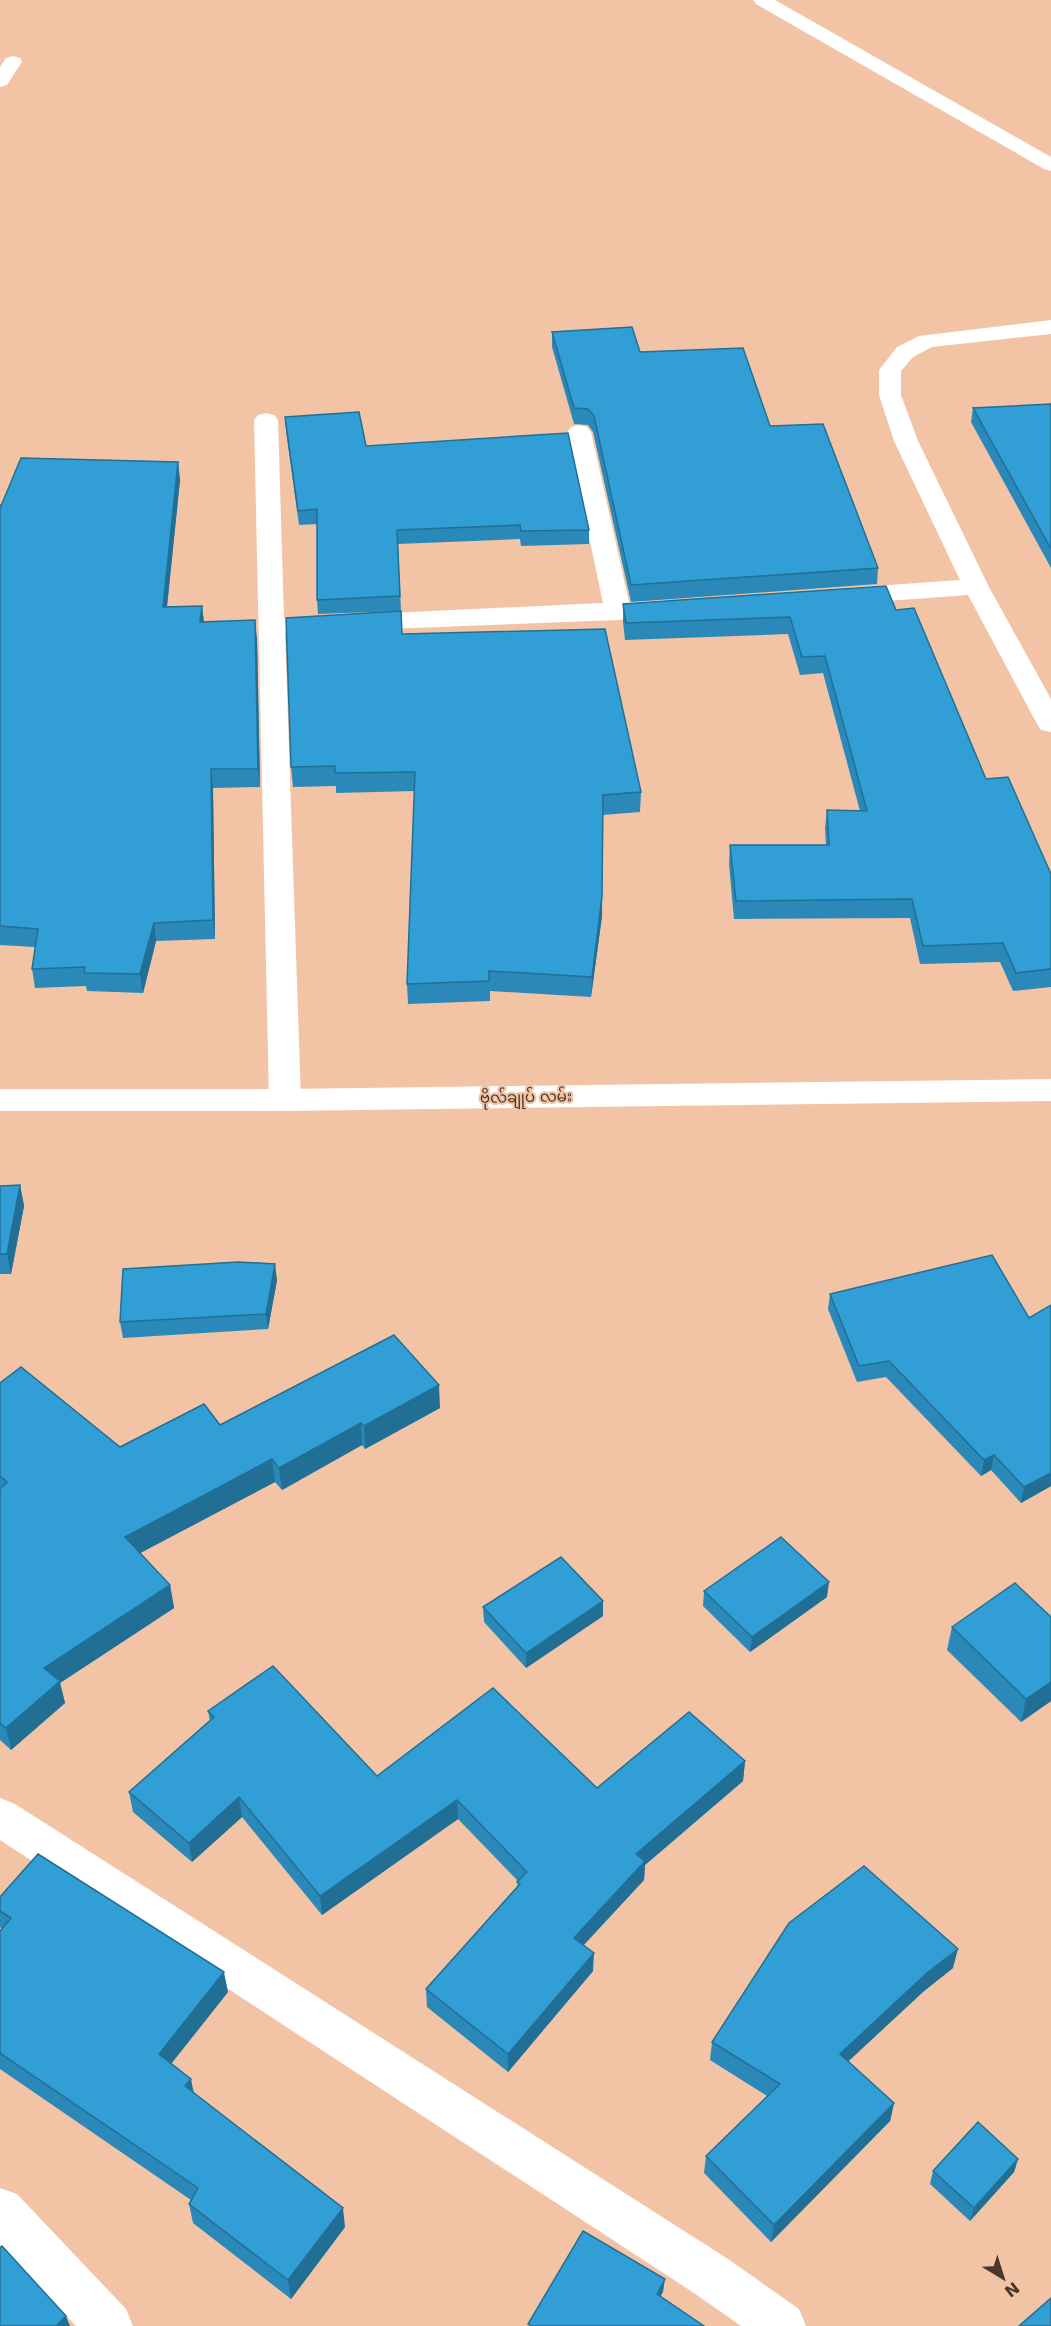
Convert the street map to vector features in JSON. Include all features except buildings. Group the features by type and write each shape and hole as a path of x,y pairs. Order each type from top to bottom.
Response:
{"street":[{"path":"762,0 1051,165"},
{"path":"0,81 13,62"},
{"path":"1051,327 927,341 905,352 890,370 890,395 906,441 976,587 1051,724"},
{"path":"266,420 285,1100"},
{"path":"579,432 618,612"},
{"path":"821,598 976,587"},
{"path":"272,626 689,607"},
{"name":"ဗိုလ်ချုပ် လမ်း","path":"0,1100 285,1100 1051,1090"},
{"path":"5,1826 711,2276 782,2326"},
{"path":"0,2211 109,2326"}]}
